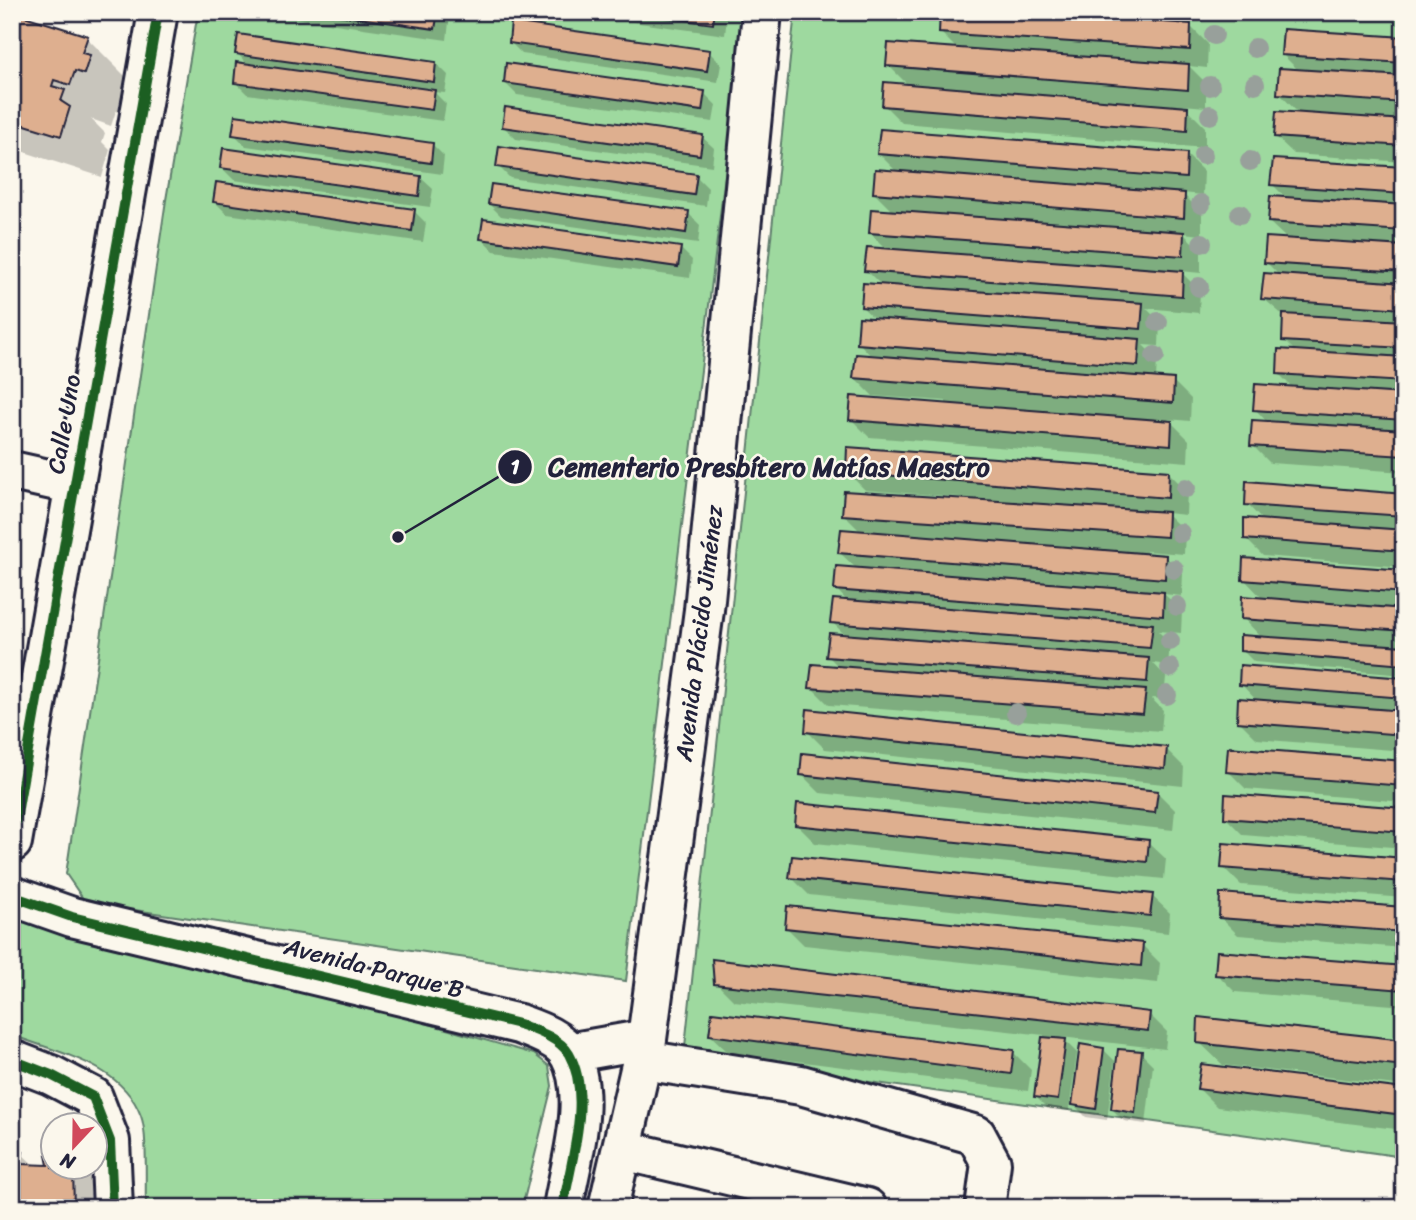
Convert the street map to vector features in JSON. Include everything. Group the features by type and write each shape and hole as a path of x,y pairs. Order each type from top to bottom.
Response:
{"street":[{"name":"Calle Uno","path":"12,842 158,12"},
{"name":"Avenida Plácido Jiménez","path":"608,1208 645,1049 704,610 762,12"},
{"path":"12,471 75,485"},
{"name":"Avenida Parque B","path":"12,896 72,917 519,1024 543,1034 568,1053"},
{"path":"563,1208 579,1089 568,1053 645,1049 801,1085 976,1135 991,1163 985,1208"},
{"path":"12,1060 51,1075 93,1097 110,1141 113,1208"},
{"path":"623,1150 867,1208"}],"green space":[{"path":"198,12 745,12 626,981 86,903 66,874 166,200"},
{"path":"795,12 1404,12 1404,1157 684,1056"},
{"path":"12,905 534,1054 549,1066 552,1086 522,1208 146,1208 145,1135 141,1116 132,1098 104,1072 87,1063 12,1035"}],"building":[{"path":"317,12 438,12 435,29"},
{"path":"627,12 715,12 713,24"},
{"path":"940,12 1015,12 1191,24 1190,50 939,33"},
{"path":"21,15 88,36 82,53 90,55 84,74 75,71 70,85 54,80 52,86 65,90 61,101 70,107 61,136 12,121 12,42"},
{"path":"511,22 710,50 707,71 509,43"},
{"path":"1283,29 1404,37 1404,63 1281,55"},
{"path":"238,34 436,62 434,82 235,54"},
{"path":"888,43 1189,64 1188,90 886,66"},
{"path":"236,62 435,90 432,110 234,83"},
{"path":"506,63 705,91 702,111 504,83"},
{"path":"1279,68 1404,76 1404,103 1277,94"},
{"path":"884,82 1188,107 1187,131 882,106"},
{"path":"505,107 703,135 700,155 502,127"},
{"path":"1276,111 1404,120 1404,146 1274,137"},
{"path":"235,115 433,143 431,163 232,135"},
{"path":"880,129 1187,153 1186,178 877,154"},
{"path":"499,146 697,174 694,195 496,167"},
{"path":"223,148 421,176 419,196 220,168"},
{"path":"1273,159 1404,167 1404,194 1270,185"},
{"path":"875,169 1185,193 1184,218 873,193"},
{"path":"216,182 415,209 412,231 213,202"},
{"path":"491,184 689,211 686,233 488,204"},
{"path":"1270,196 1404,205 1404,231 1268,222"},
{"path":"871,209 1184,232 1183,256 869,233"},
{"path":"483,219 681,247 678,267 480,239"},
{"path":"1266,237 1404,246 1404,272 1264,263"},
{"path":"867,247 1183,271 1182,296 864,271"},
{"path":"1264,273 1404,283 1404,309 1261,299"},
{"path":"863,283 1143,303 1141,329 861,307"},
{"path":"1283,314 1404,321 1404,348 1282,341"},
{"path":"859,317 1140,339 1138,366 857,344"},
{"path":"1278,349 1404,357 1404,382 1277,374"},
{"path":"856,354 1174,379 1173,403 853,378"},
{"path":"1255,384 1404,394 1404,420 1253,410"},
{"path":"851,396 1172,421 1171,445 849,420"},
{"path":"1252,420 1404,430 1404,456 1250,446"},
{"path":"847,447 1169,471 1168,498 846,472"},
{"path":"1246,481 1404,494 1404,516 1245,505"},
{"path":"844,491 1168,512 1167,537 842,515"},
{"path":"1244,518 1404,530 1404,551 1244,539"},
{"path":"841,529 1166,555 1165,579 838,553"},
{"path":"1243,558 1404,570 1404,593 1242,580"},
{"path":"836,566 1164,592 1163,616 834,590"},
{"path":"1242,596 1404,609 1404,631 1241,619"},
{"path":"833,599 1153,624 1150,648 830,623"},
{"path":"829,633 1149,658 1147,682 826,657"},
{"path":"1240,635 1404,646 1404,665 1240,651"},
{"path":"812,664 1146,690 1143,714 809,688"},
{"path":"1240,665 1404,678 1404,698 1239,685"},
{"path":"1238,698 1404,711 1404,735 1237,722"},
{"path":"807,709 1167,747 1165,769 805,732"},
{"path":"1228,747 1404,761 1404,786 1226,772"},
{"path":"802,753 1158,791 1155,813 800,775"},
{"path":"1225,794 1404,808 1404,832 1224,818"},
{"path":"797,803 1149,840 1147,862 795,825"},
{"path":"1223,843 1404,858 1404,882 1221,868"},
{"path":"792,856 1153,894 1150,916 789,878"},
{"path":"1220,893 1404,907 1404,932 1219,918"},
{"path":"787,906 1143,943 1141,966 785,928"},
{"path":"1217,951 1404,966 1404,990 1215,975"},
{"path":"712,959 1150,1012 1148,1031 714,984"},
{"path":"712,1012 1014,1050 1011,1074 709,1035"},
{"path":"1198,1017 1404,1040 1404,1066 1197,1043"},
{"path":"1042,1037 1066,1039 1058,1100 1034,1097"},
{"path":"1080,1044 1104,1048 1096,1109 1072,1105"},
{"path":"1118,1049 1142,1051 1135,1113 1111,1109"},
{"path":"1201,1064 1404,1089 1404,1115 1197,1089"},
{"path":"12,1151 23,1152 21,1164 38,1165 38,1182 73,1182 74,1208 12,1208"}],"cycle path":[{"path":"12,842 158,12"},
{"path":"12,896 72,917 519,1024 553,1039 569,1054 576,1071 579,1090 578,1130 563,1208"},
{"path":"12,1060 51,1075 93,1097 110,1141 113,1208"}],"place":[{"name":"Cementerio Presbítero Matías Maestro","path":"398,537"}]}
